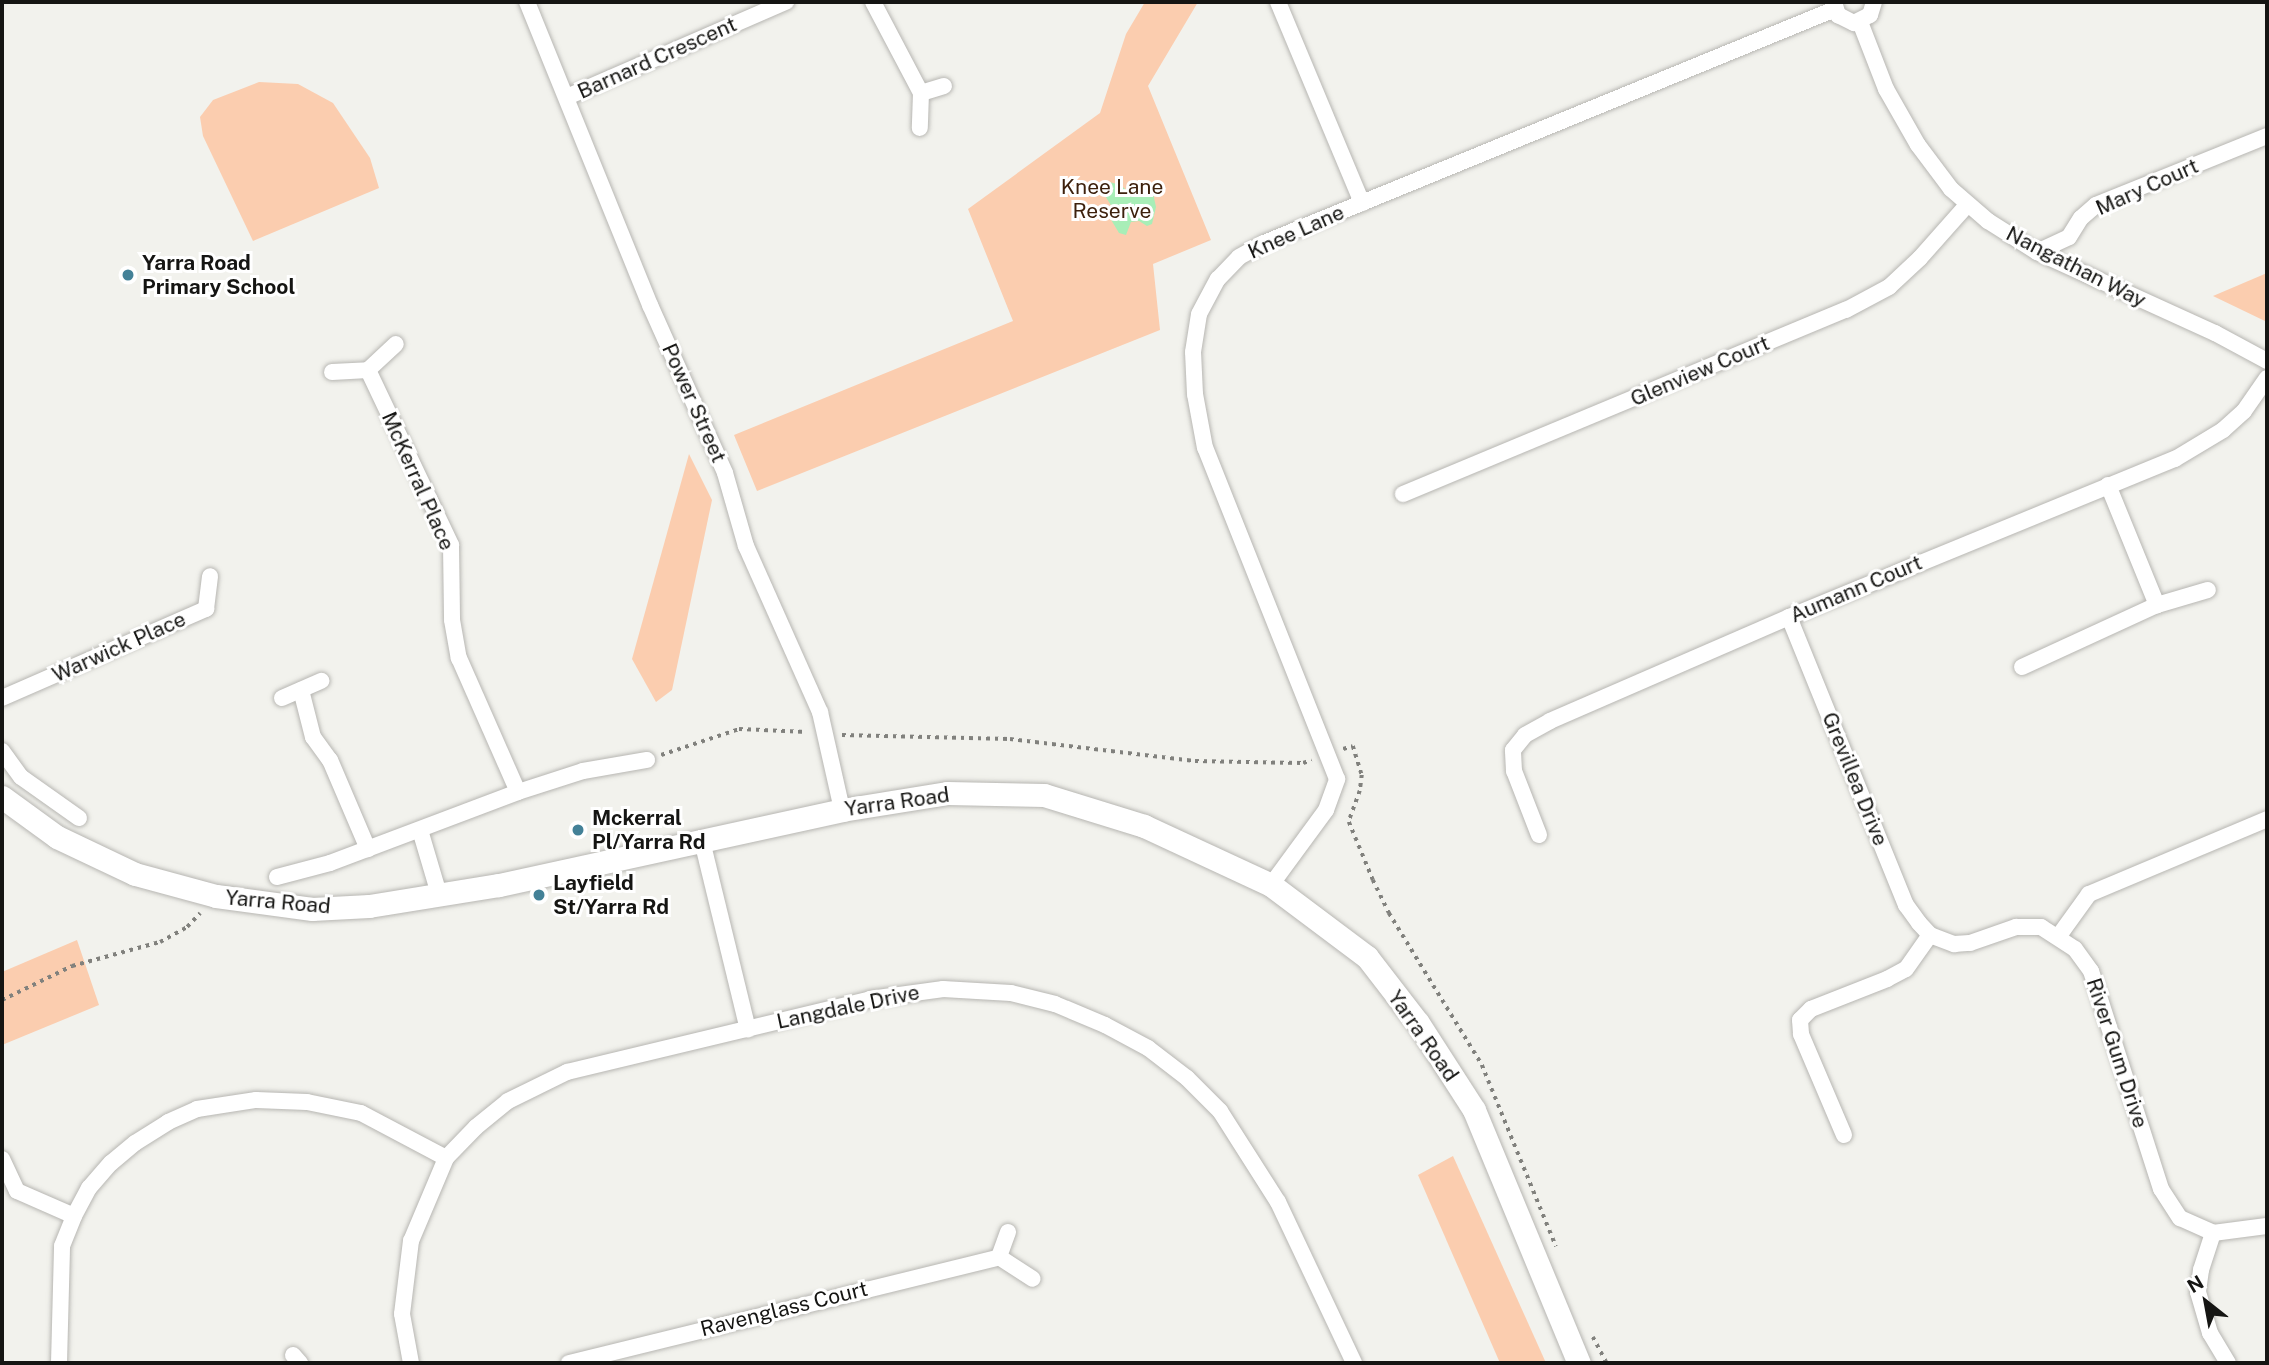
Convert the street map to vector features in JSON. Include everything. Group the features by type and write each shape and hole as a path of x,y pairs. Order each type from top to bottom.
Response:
{"main road":[{"name":"Yarra Road","path":"2,797 57,837 135,874 216,896 312,909 369,906 499,885 842,810 947,793 1044,796 1144,825 1271,885 1367,957 1418,1023 1474,1110 1579,1363"}],"street":[{"name":"Power Street","path":"527,2 650,305 725,473 746,546 820,712 842,810"},
{"name":"Barnard Crescent","path":"567,97 786,2"},
{"path":"873,2 921,93 920,128"},
{"path":"1278,2 1362,203"},
{"path":"1835,5 1847,22 1860,22 1870,15 1874,2"},
{"name":"Knee Lane","path":"1271,885 1329,802 1337,779 1205,448 1195,394 1193,352 1199,314 1218,278 1239,257 1835,5"},
{"name":"Nangathan Way","path":"1860,22 1886,89 1919,145 1951,188 1987,221 2037,252 2215,333 2267,361"},
{"path":"921,93 944,86"},
{"name":"Mary Court","path":"2037,252 2069,237 2081,218 2096,205 2267,136"},
{"name":"Glenview Court","path":"1403,494 1846,310 1889,287 1920,258 1968,204"},
{"path":"332,372 368,370 396,344"},
{"name":"McKerral Place","path":"368,370 451,545 452,620 459,658 517,792"},
{"name":"Aumann Court","path":"1539,835 1514,771 1513,750 1525,736 1550,721 1789,617 2175,459 2223,430 2244,411 2267,377"},
{"path":"2108,485 2157,605"},
{"name":"Warwick Place","path":"2,698 206,609 210,576"},
{"path":"2022,667 2157,605 2208,590"},
{"name":"Grevillea Drive","path":"1789,617 1906,905 1930,935"},
{"path":"282,698 321,681"},
{"path":"301,690 313,737 330,760 368,849"},
{"path":"2,751 21,777 79,818"},
{"path":"277,877 368,849 517,792 583,771 647,760"},
{"path":"2058,936 2089,894 2267,819"},
{"path":"421,830 439,894"},
{"path":"702,841 748,1029"},
{"name":"River Gum Drive","path":"1930,935 1954,944 1970,943 2016,927 2041,927 2075,948 2091,971 2161,1189 2180,1218 2213,1233"},
{"path":"1844,1135 1801,1034 1800,1020 1811,1009 1906,969 1930,935"},
{"name":"Langdale Drive","path":"405,1362 402,1314 411,1241 446,1158 486,1118 537,1085 568,1072 870,999 943,989 1011,993 1055,1004 1105,1025 1148,1048 1187,1078 1220,1111 1278,1202 1354,1363"},
{"path":"59,1363 62,1246 74,1216 89,1188 135,1143 168,1122 198,1109 256,1100 307,1102 361,1113 446,1158"},
{"path":"2,1159 9,1194 74,1216"},
{"path":"2228,1363 2210,1333 2198,1292 2201,1270 2213,1233 2267,1226"},
{"path":"1007,1231 999,1257 1033,1279"},
{"name":"Ravenglass Court","path":"569,1363 999,1257"}],"path":[{"path":"647,760 740,729 872,737 1010,739 1195,761 1303,763 1353,746 1362,775 1360,791 1349,821 1389,913 1482,1065 1556,1247"},
{"path":"2,1000 72,966 160,942 187,927 216,896"},
{"path":"1589,1328 1607,1363"}],"green space":[{"name":"Knee Lane Reserve","path":"1145,2 1198,2 1148,86 1211,240 1153,264 1160,330 757,491 734,435 1013,321 968,209 1100,113 1126,34"},
{"path":"259,82 298,84 333,103 370,158 379,188 253,241 203,136 200,117 213,100"},
{"path":"2267,273 2267,322 2213,296"},
{"path":"689,454 712,500 672,690 656,702 632,659"},
{"path":"77,940 99,1005 2,1045 2,972"},
{"path":"1453,1156 1546,1363 1500,1363 1418,1175"}],"shaded area":[{"path":"1105,181 1121,185 1131,195 1153,193 1156,207 1152,224 1147,226 1139,221 1131,222 1126,235 1119,233 1110,218 1112,207 1101,189"}],"place":[{"name":"Yarra Road Primary School","path":"128,275"},
{"name":"Mckerral Pl/Yarra Rd","path":"578,830"},
{"name":"Layfield St/Yarra Rd","path":"539,895"}]}
